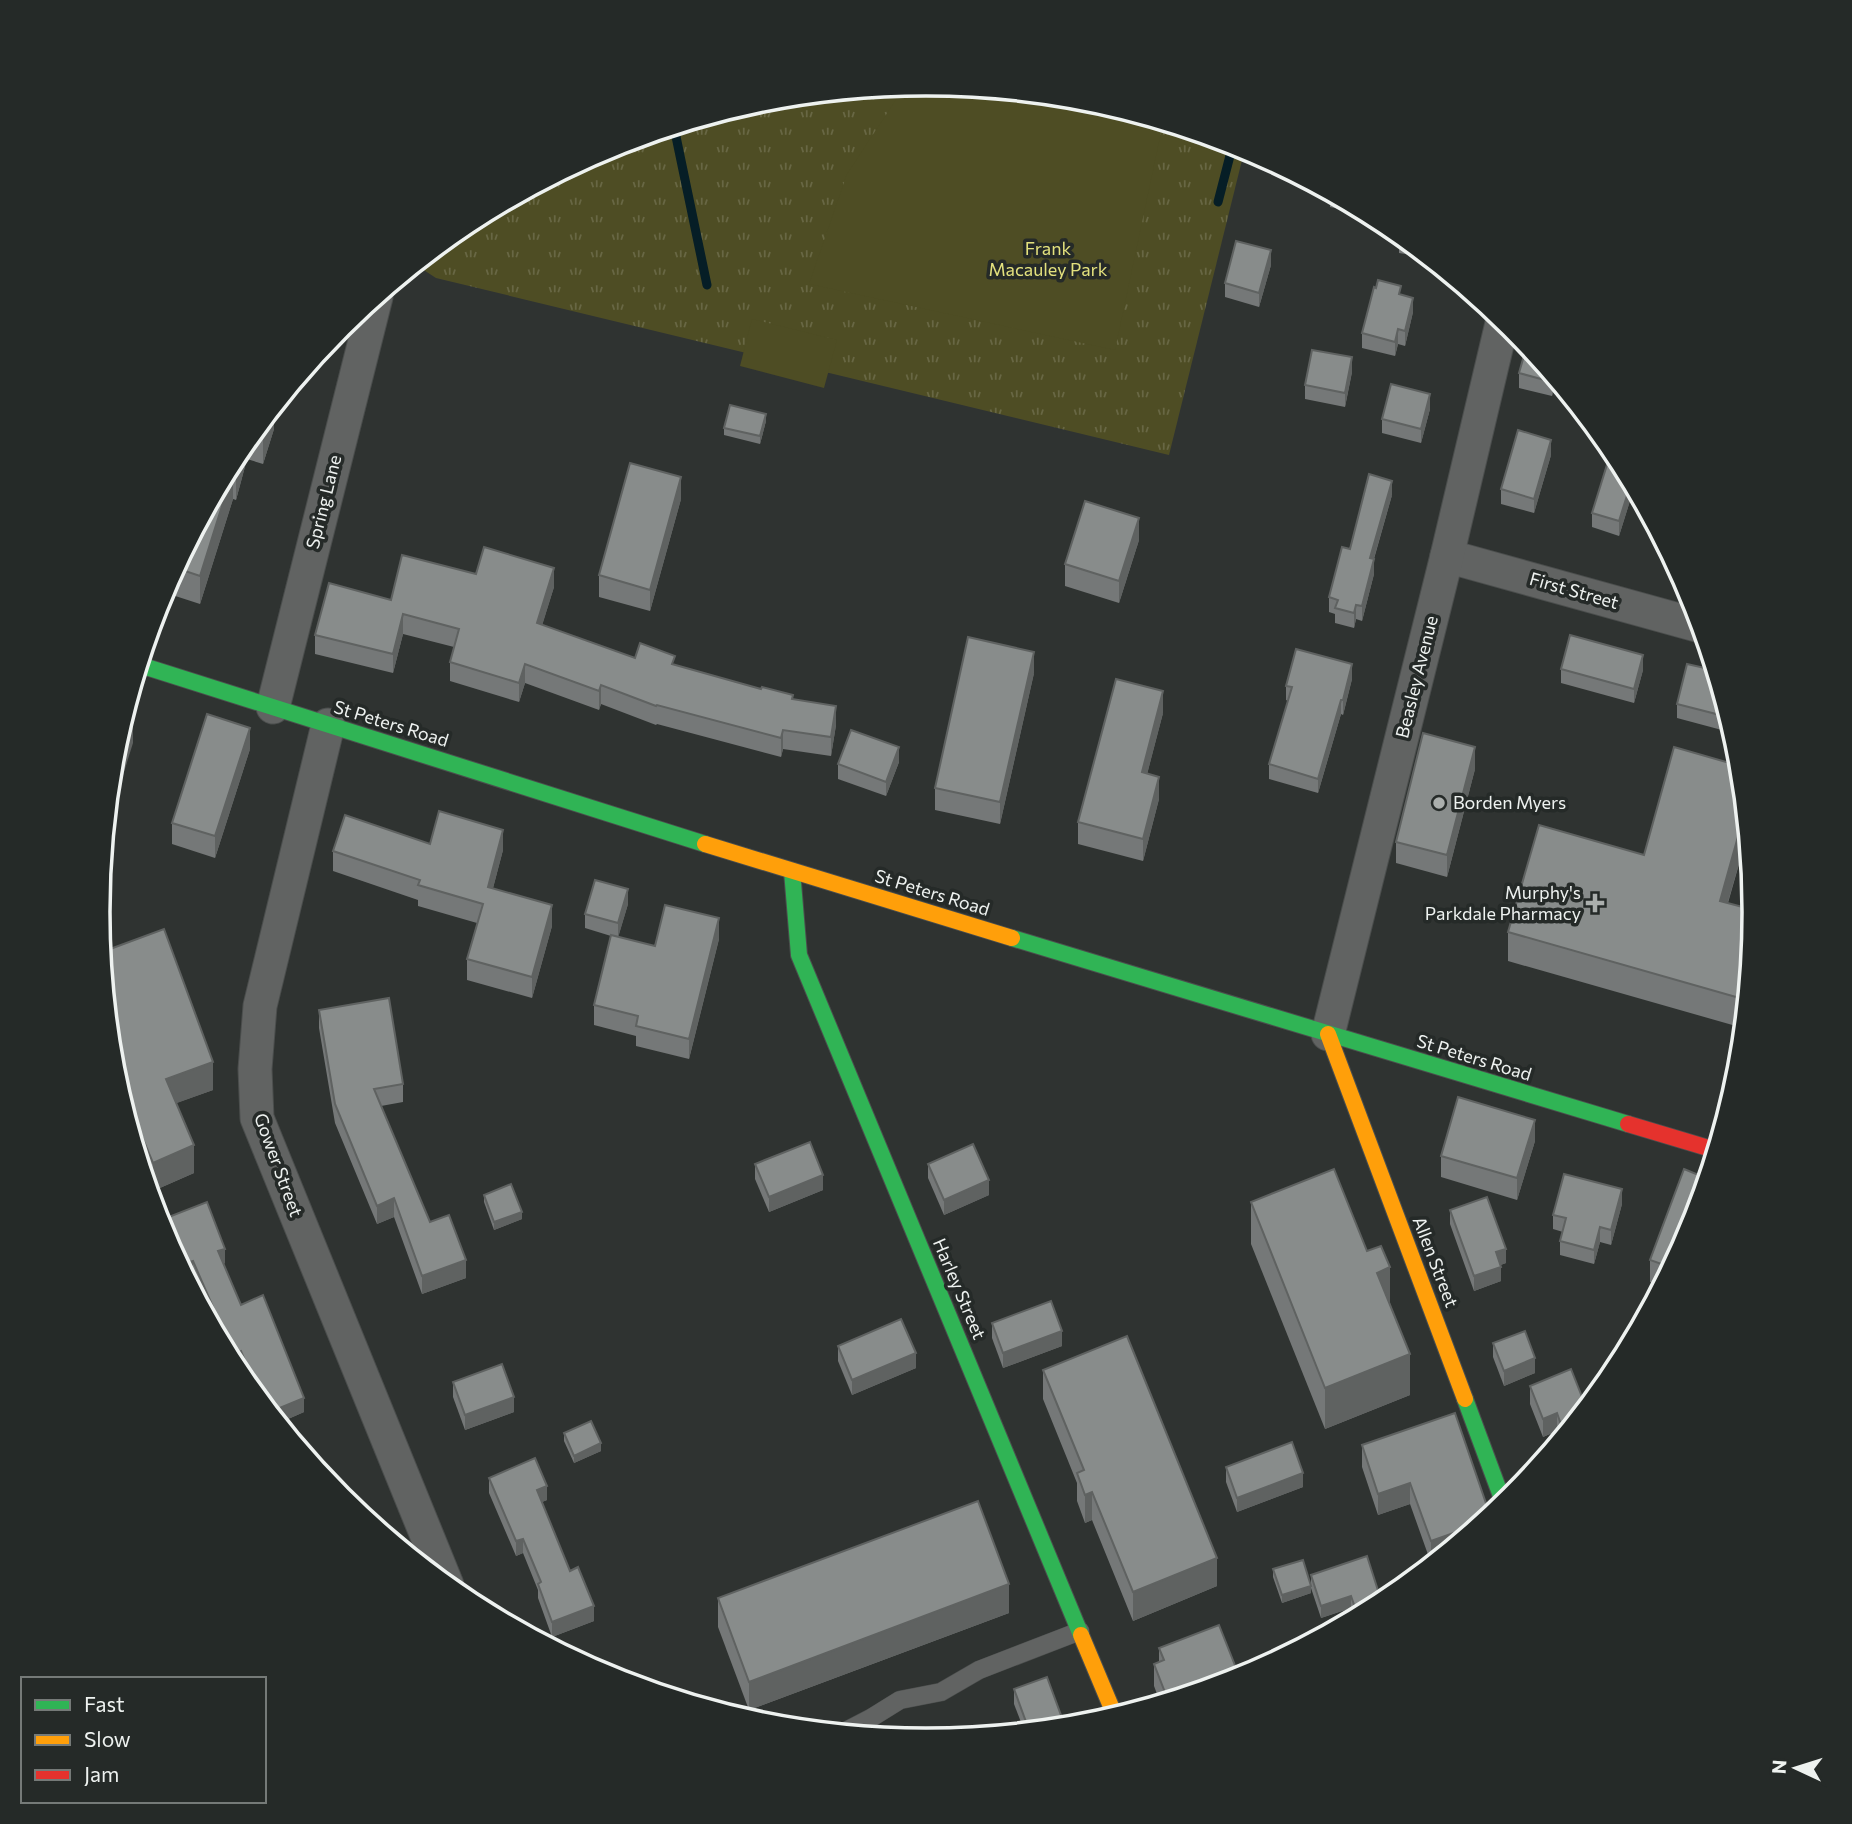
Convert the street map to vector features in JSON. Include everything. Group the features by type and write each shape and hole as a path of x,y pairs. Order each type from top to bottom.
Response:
{"main road":[{"name":"St Peters Road","path":"148,668 792,871 1706,1147"},
{"name":"Harley Street","path":"792,871 799,955 1111,1706"},
{"name":"Allen Street","path":"1328,1034 1500,1492"}],"street":[{"name":"Spring Lane","path":"272,707 372,314"},
{"name":"Beasley Avenue","path":"1328,1034 1500,332"},
{"name":"First Street","path":"1447,555 1688,623"},
{"name":"Gower Street","path":"328,725 260,1006 255,1069 257,1118 439,1566"}],"lane":[{"path":"858,1725 900,1700 940,1692 979,1670 1080,1631"}],"green space":[{"name":"Frank Macauley Park","path":"926,96 1032,103 1137,124 1242,160 1169,455 436,278 423,270 473,234 565,180 614,158 715,124 820,103"},
{"path":"898,97 979,98 1032,103 1085,112 1161,132 1115,350 809,284 847,174"},
{"path":"752,319 837,340 824,388 740,366"}],"building":[{"path":"1236,241 1271,250 1259,293 1225,283"},
{"path":"1378,280 1401,286 1399,294 1413,298 1405,331 1398,329 1395,342 1362,333"},
{"path":"1312,350 1352,357 1345,393 1305,385"},
{"path":"1524,357 1544,380 1519,373"},
{"path":"1391,384 1430,394 1421,429 1382,419"},
{"path":"730,405 766,414 760,436 724,428"},
{"path":"1518,430 1551,440 1534,499 1501,489"},
{"path":"630,463 681,477 650,590 599,575"},
{"path":"1607,464 1627,496 1619,521 1592,513"},
{"path":"1369,474 1392,481 1370,558 1374,559 1362,606 1356,605 1354,613 1335,608 1338,600 1329,597 1342,547 1350,549"},
{"path":"225,495 200,576 185,571"},
{"path":"1085,501 1139,518 1119,581 1065,564"},
{"path":"484,547 554,568 537,623 635,658 640,643 675,656 672,664 761,689 762,687 793,695 792,699 836,706 831,737 783,730 781,738 656,706 601,685 599,691 525,664 519,683 450,662 459,629 403,614 393,654 315,635 329,583 391,600 402,555 476,574"},
{"path":"1570,635 1643,655 1634,689 1561,669"},
{"path":"968,637 1034,652 1000,802 935,788"},
{"path":"1296,649 1352,664 1318,779 1269,764 1292,687 1286,686"},
{"path":"1687,664 1704,668 1717,714 1677,704"},
{"path":"1116,679 1163,691 1142,772 1159,777 1143,839 1078,822"},
{"path":"207,714 250,728 215,836 172,823"},
{"path":"851,730 899,747 886,782 838,764"},
{"name":"Borden Myers","path":"1423,733 1475,747 1447,855 1396,842"},
{"name":"Murphy's Parkdale Pharmacy","path":"1674,747 1728,762 1738,837 1720,901 1742,907 1737,997 1508,932 1539,825 1644,855"},
{"path":"439,811 503,830 488,887 552,905 532,977 467,959 483,904 418,885 420,880 333,851 345,815 430,844"},
{"path":"595,880 628,889 618,923 585,914"},
{"path":"665,905 719,918 689,1039 636,1026 638,1016 594,1005 611,935 655,946"},
{"path":"164,929 213,1062 166,1079 194,1145 153,1163 138,1123 126,1071 117,1018 111,949"},
{"path":"389,998 403,1084 374,1089 430,1222 449,1215 466,1260 422,1276 394,1198 377,1206 335,1104 319,1010"},
{"path":"1458,1097 1535,1120 1517,1178 1441,1156"},
{"path":"810,1142 823,1175 769,1197 755,1164"},
{"path":"973,1144 989,1180 944,1200 928,1164"},
{"path":"1334,1169 1367,1251 1381,1246 1390,1267 1377,1273 1410,1354 1325,1388 1251,1202"},
{"path":"1684,1169 1698,1175 1662,1264 1650,1260"},
{"path":"1564,1174 1622,1189 1611,1230 1600,1227 1594,1250 1560,1241 1566,1218 1553,1215"},
{"path":"511,1184 522,1212 494,1222 484,1195"},
{"path":"1487,1197 1506,1249 1496,1252 1501,1267 1474,1276 1450,1210"},
{"path":"207,1202 225,1249 218,1251 241,1305 263,1295 304,1398 279,1408 220,1320 193,1261 189,1262 169,1217"},
{"path":"1051,1301 1062,1331 1003,1353 992,1323"},
{"path":"901,1319 916,1353 852,1380 838,1346"},
{"path":"1525,1331 1535,1358 1504,1371 1493,1343"},
{"path":"1127,1336 1217,1558 1133,1592 1092,1492 1085,1495 1077,1473 1084,1470 1043,1370"},
{"path":"502,1364 514,1397 465,1415 453,1382"},
{"path":"1571,1369 1582,1396 1561,1424 1557,1413 1543,1419 1530,1386"},
{"path":"1455,1413 1486,1504 1455,1533 1431,1541 1410,1483 1378,1494 1362,1445"},
{"path":"591,1421 601,1443 574,1456 564,1433"},
{"path":"1292,1442 1303,1473 1237,1498 1226,1467"},
{"path":"535,1458 547,1486 537,1490 570,1571 578,1567 594,1606 552,1622 538,1584 541,1582 523,1539 516,1541 489,1478"},
{"path":"978,1501 1009,1584 749,1682 718,1598"},
{"path":"1367,1556 1378,1591 1354,1605 1351,1596 1321,1606 1311,1575"},
{"path":"1303,1560 1311,1586 1282,1595 1273,1569"},
{"path":"1219,1625 1236,1667 1165,1691 1154,1664 1164,1660 1159,1648"},
{"path":"1047,1677 1061,1716 1026,1722 1014,1689"}],"waterway":[{"path":"676,136 707,285"},
{"path":"1218,202 1230,155"}],"traffic: fast":[{"path":"148,668 705,844"},
{"path":"792,871 799,955 1081,1635"},
{"path":"1012,938 1628,1124"},
{"path":"1465,1399 1500,1492"}],"traffic: slow":[{"path":"705,844 1012,938"},
{"path":"1328,1034 1465,1399"},
{"path":"1081,1635 1111,1706"}],"traffic: jam":[{"path":"1628,1124 1706,1147"}],"place":[{"name":"Borden Myers","path":"1439,803"},
{"name":"Murphy's Parkdale Pharmacy","path":"1595,903"}]}
